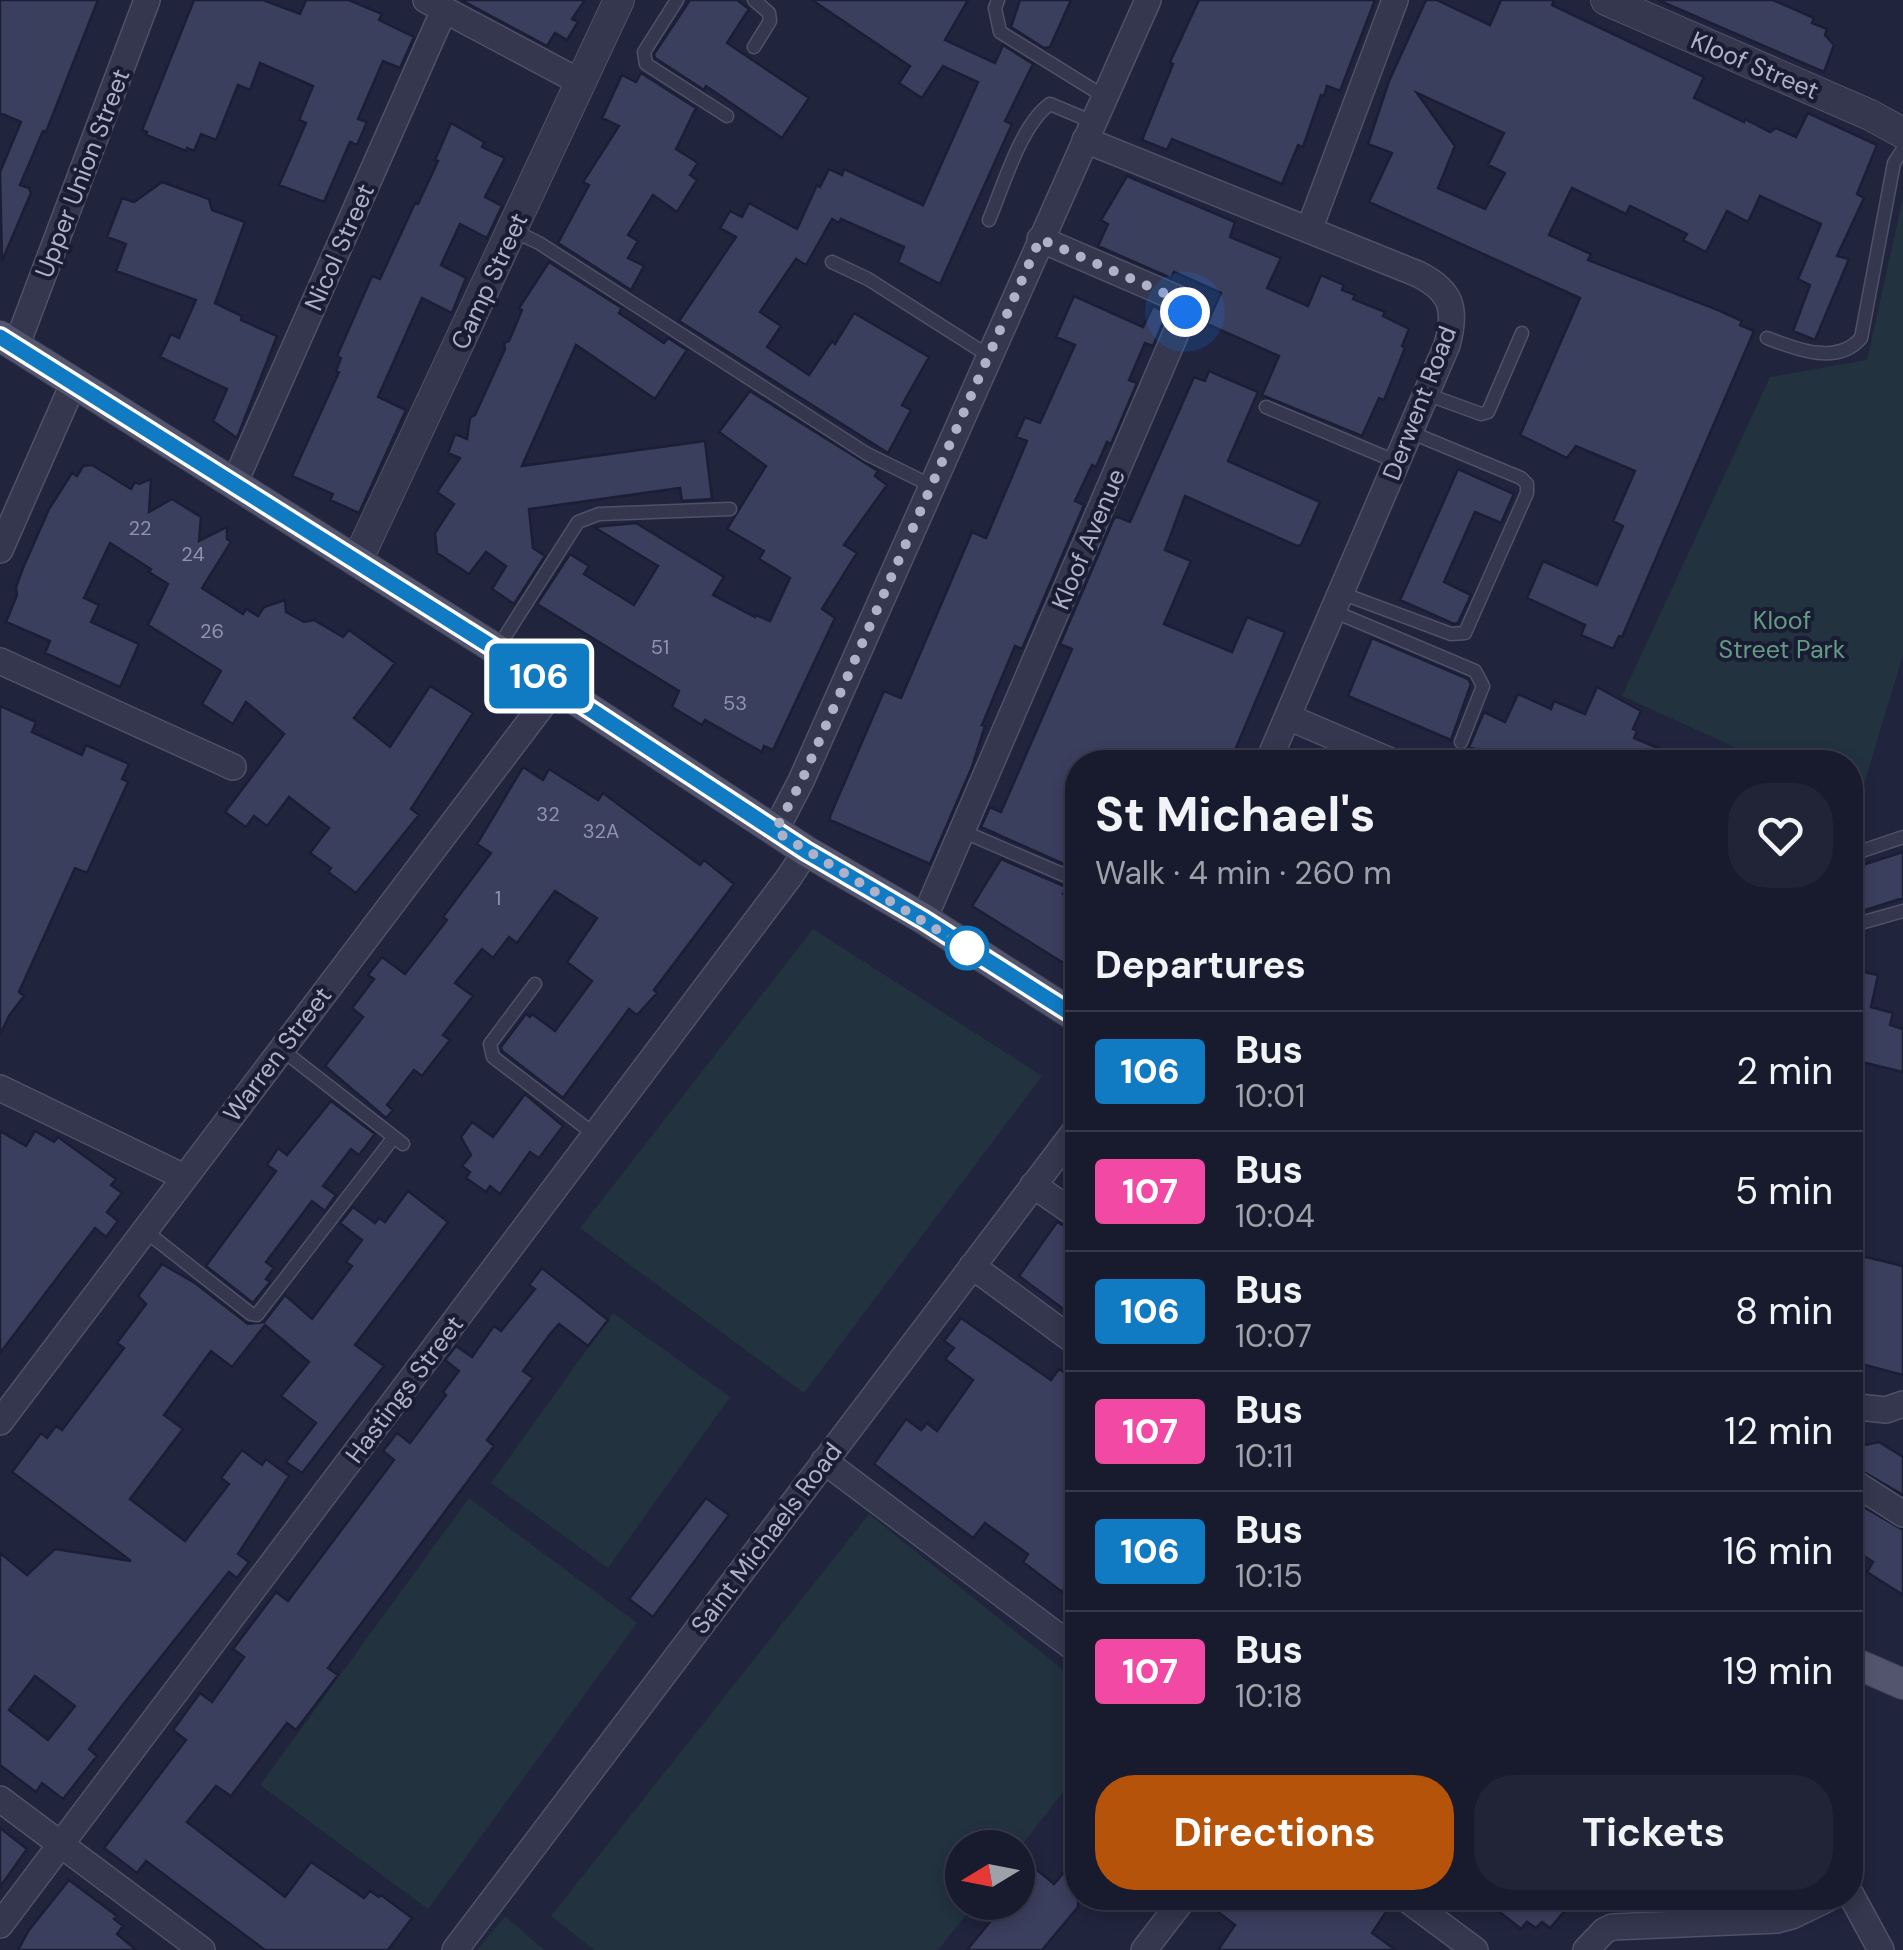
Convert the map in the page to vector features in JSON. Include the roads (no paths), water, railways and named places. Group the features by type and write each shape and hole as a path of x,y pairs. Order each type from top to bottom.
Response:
{"main road":[{"path":"8,342 556,687 806,851 1065,1010"},
{"path":"1863,1667 1903,1684"}],"street":[{"name":"Upper Union Street","path":"8,342 146,0"},
{"name":"Camp Street","path":"357,561 618,0"},
{"path":"775,831 802,780 1148,0"},
{"path":"1310,230 1395,0"},
{"name":"Kloof Street","path":"1606,0 1903,132"},
{"path":"435,5 580,82"},
{"name":"Nicol Street","path":"234,484 435,5"},
{"name":"Derwent Road","path":"1089,131 1418,274 1434,282 1452,310 1452,328 1426,394 1273,750"},
{"name":"Kloof Avenue","path":"924,920 1185,312 1180,300 1040,239"},
{"path":"0,550 74,382"},
{"path":"0,661 233,768"},
{"name":"Warren Street","path":"0,1422 556,687"},
{"path":"1288,717 1365,750"},
{"name":"Hastings Street","path":"0,1924 806,851"},
{"path":"0,1088 184,1177"},
{"name":"Saint Michaels Road","path":"455,1950 1065,1144"},
{"path":"1033,1185 1065,1207"},
{"path":"972,1266 1065,1334"},
{"path":"1863,1407 1886,1410 1903,1404"},
{"path":"824,1460 1065,1641"},
{"path":"1863,1488 1903,1514"},
{"path":"0,1799 202,1950"},
{"path":"1144,1950 1175,1910"},
{"path":"1421,1910 1475,1950"},
{"path":"1586,1950 1612,1927 1777,1920 1804,1910"},
{"path":"1859,1910 1880,1950"}],"lane":[{"path":"678,0 644,52 646,64 727,116"},
{"path":"754,0 769,13 770,21 754,48"},
{"path":"998,0 995,8 1000,32 1104,97"},
{"path":"989,220 1039,111 1050,104 1089,131"},
{"path":"1767,338 1820,353 1850,348 1861,338 1894,163 1903,150"},
{"path":"514,230 868,454 932,486"},
{"path":"832,262 868,279 989,356"},
{"path":"1426,394 1481,414 1488,412 1522,333"},
{"path":"1266,407 1396,462"},
{"path":"1337,602 1450,634 1464,633 1527,493 1524,480 1410,432"},
{"path":"496,650 578,522 599,514 730,508"},
{"path":"1337,602 1475,671 1483,686 1461,742"},
{"path":"962,831 1065,876"},
{"path":"1863,850 1903,836"},
{"path":"1863,922 1903,910"},
{"path":"535,984 490,1044 490,1051 594,1134"},
{"path":"144,1230 251,1314 257,1314 399,1141 281,1049"}],"park label":[{"name":"Kloof Street Park","path":"1782,634"}]}
